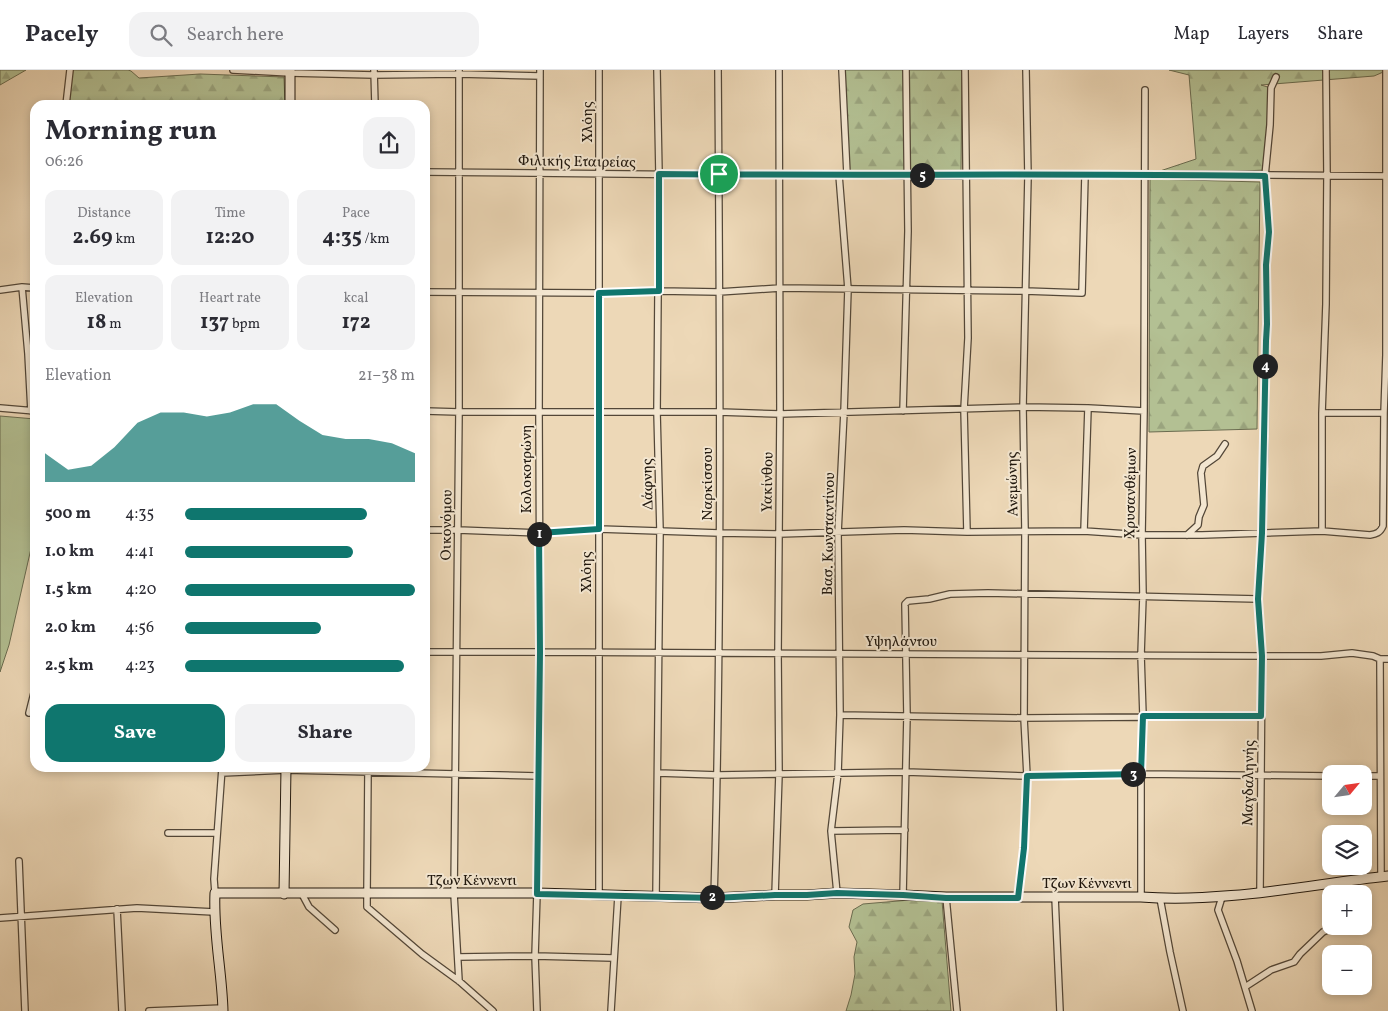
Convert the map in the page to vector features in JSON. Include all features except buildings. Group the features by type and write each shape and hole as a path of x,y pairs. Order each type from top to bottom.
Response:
{"street":[{"path":"67,100 70,70"},
{"path":"233,70 374,73 540,73"},
{"name":"Χλόης","path":"599,70 599,895"},
{"name":"Δάφνης","path":"656,897 660,531 657,412 659,174 657,70"},
{"name":"Ναρκίσσου","path":"714,898 718,775 720,533 718,70"},
{"name":"Υακίνθου","path":"775,895 779,774 779,70"},
{"path":"842,70 847,174"},
{"path":"903,411 908,176 906,70"},
{"path":"965,70 968,338 964,409 967,532"},
{"name":"Ανεμώνης","path":"1018,898 1024,848 1027,776 1024,718 1025,530 1023,407 1028,176 1026,70"},
{"path":"1322,531 1322,413 1326,304 1326,70"},
{"path":"430,530 539,533 599,529 779,534 904,530 967,532 1025,530 1084,531 1142,535 1322,531 1370,535 1379,533 1383,526 1386,354 1386,70"},
{"path":"290,72 290,100"},
{"name":"Οικονόμου","path":"459,72 460,292 454,894 459,981"},
{"path":"374,73 375,100"},
{"name":"Κολοκοτρώνη","path":"537,1011 535,956 540,652 538,412 540,73"},
{"name":"Μαγδαληνής","path":"1260,892 1262,656 1258,599 1262,533 1267,324 1266,265 1269,232 1265,176 1270,125 1271,88 1276,77"},
{"name":"Χρυσανθέμων","path":"1142,897 1141,774 1143,716 1141,655 1143,596 1145,90"},
{"name":"Φιλικής Εταιρείας","path":"430,172 847,174 908,176 1144,174 1387,176"},
{"path":"430,292 719,292 780,288 1082,293 1085,174"},
{"name":"Βασ. Κωνσταντίνου","path":"837,893 831,832 838,773 840,715 838,533 848,289 839,175"},
{"path":"22,287 30,371"},
{"path":"0,290 30,288"},
{"path":"430,411 599,411 780,414 1023,407 1144,411"},
{"path":"0,408 30,411"},
{"path":"1084,531 1088,408"},
{"path":"1322,413 1384,413"},
{"path":"1187,535 1198,526 1199,517 1204,505 1201,473 1203,466 1217,456 1224,444"},
{"path":"903,895 907,716 905,604 908,601 950,594 988,593 1258,599"},
{"name":"Υψηλάντου","path":"430,652 1262,656 1322,656 1352,653 1388,659"},
{"path":"1380,659 1380,776 1384,877"},
{"path":"840,715 1024,718 1261,716"},
{"path":"148,1011 223,1009 218,937 214,912 214,879 222,772"},
{"path":"284,894 286,772"},
{"path":"368,772 366,894 369,909 422,954 459,981 493,1011"},
{"path":"421,772 538,776"},
{"path":"658,773 718,775 906,772 1027,776 1141,774 1322,776"},
{"path":"1372,776 1380,776"},
{"path":"831,832 905,830"},
{"path":"168,833 217,833"},
{"path":"20,861 20,916 25,1011"},
{"name":"Τζων Κέννεντι","path":"215,893 537,894 714,898 837,893 946,898 1160,898 1222,897 1384,877"},
{"path":"302,894 309,908 335,930"},
{"path":"610,1011 618,896"},
{"path":"1055,897 1060,1011"},
{"path":"1222,897 1218,910 1237,961 1252,1011"},
{"path":"946,898 957,1011"},
{"path":"1160,898 1183,1011"},
{"path":"0,918 137,908 214,912"},
{"path":"117,909 122,1011"},
{"path":"1245,987 1271,970 1294,962 1322,933"},
{"path":"458,957 613,958"}],"green space":[{"path":"0,70 26,70 0,85"},
{"path":"72,70 128,70 139,78 200,74 284,77 285,100 69,100"},
{"path":"844,70 962,70 961,171 896,175 849,171"},
{"path":"1169,70 1388,70 1374,76 1261,85 1271,88 1266,170 1148,175 1196,159 1189,75"},
{"path":"1150,179 1260,182 1257,429 1149,432"},
{"path":"0,416 30,419 30,553 9,645 0,672"},
{"path":"922,899 942,901 951,1011 846,1011 855,974 854,957 857,942 849,927 853,910 863,904"}],"route":[{"path":"659,174 719,174 1028,176 1144,174 1265,176 1269,232 1266,265 1265,437 1258,599 1262,656 1261,716 1143,716 1141,774 1027,776 1024,848 1018,898 946,898 837,893 714,898 537,894 540,652 539,533 599,529 599,293 659,291 659,174"}]}
